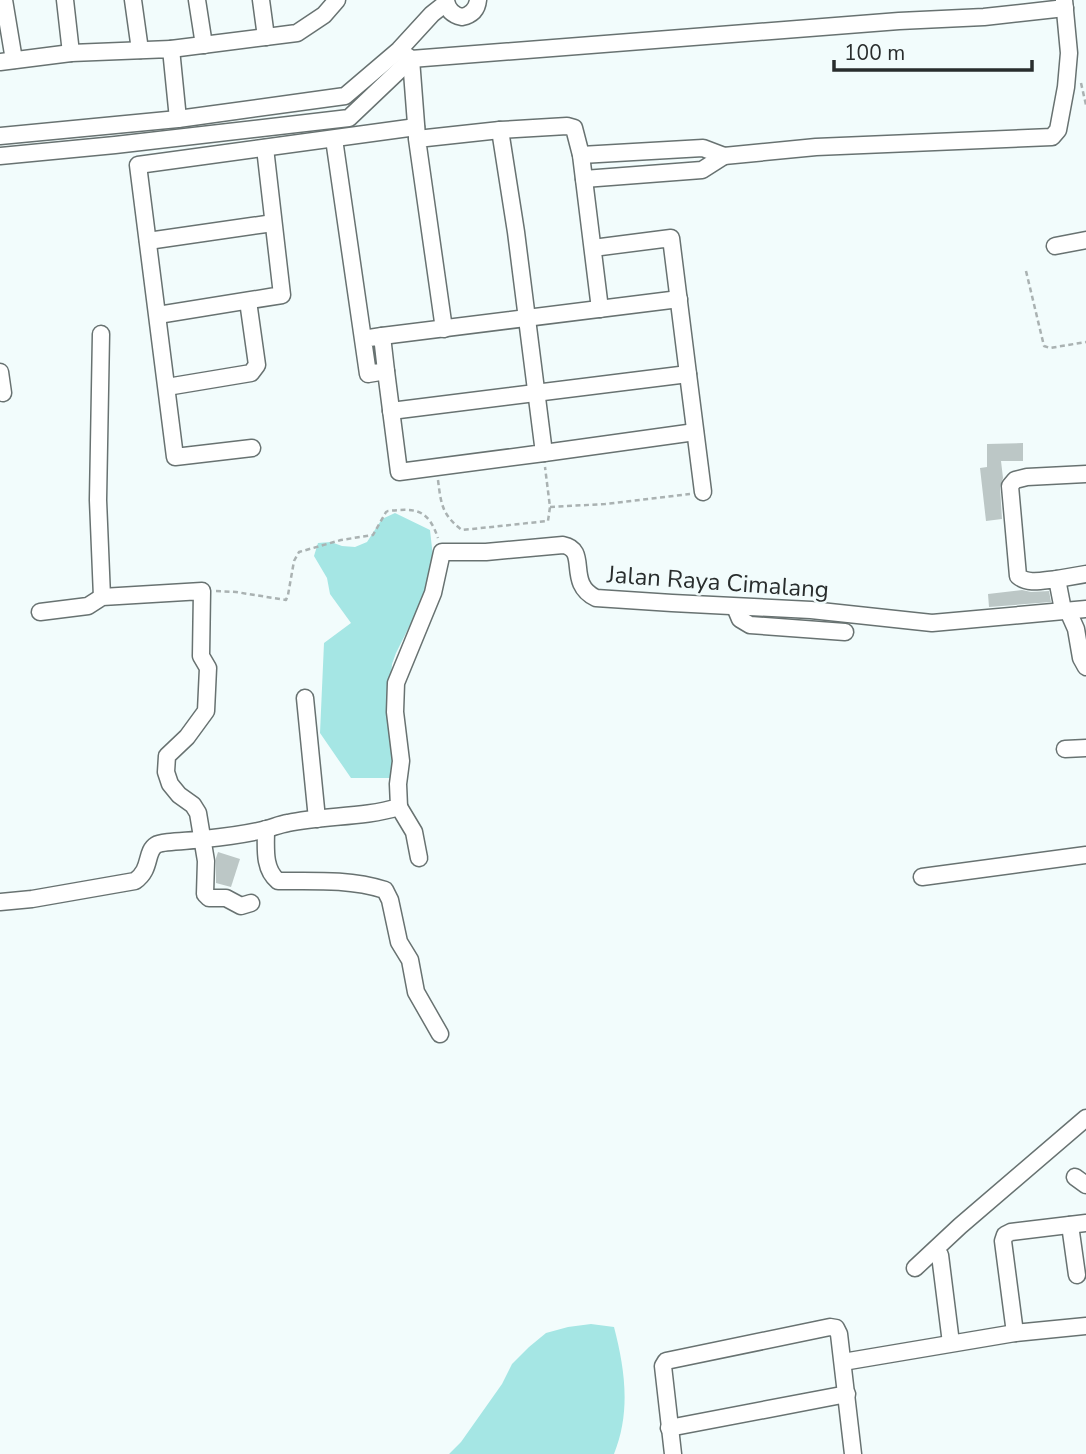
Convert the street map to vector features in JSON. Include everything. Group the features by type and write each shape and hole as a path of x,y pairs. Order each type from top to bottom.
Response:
{"street":[{"path":"4,0 7,61 71,53 171,49 297,33 323,7 337,0"},
{"path":"65,0 71,53"},
{"path":"133,0 140,50"},
{"path":"197,0 204,45"},
{"path":"261,0 266,37"},
{"path":"0,156 349,118 405,54 432,14 446,1 452,12 462,17 476,9 478,0"},
{"path":"0,136 112,127 345,96 405,54 984,17 1064,4 1069,53 1066,87 1058,130 1052,137 817,147 724,156 703,148 581,155"},
{"path":"171,49 178,119"},
{"path":"405,54 443,329"},
{"path":"252,449 175,457 138,165 334,139 567,126 574,128 581,155 600,309"},
{"path":"112,127 115,145"},
{"path":"500,130 544,453"},
{"path":"334,139 368,373 386,371"},
{"path":"158,315 282,295 265,148"},
{"path":"584,179 702,170 724,156"},
{"path":"148,241 273,223"},
{"path":"593,248 671,238 703,492"},
{"path":"1055,246 1086,240"},
{"path":"363,339 679,299"},
{"path":"167,387 251,373 257,365 248,301"},
{"path":"101,334 98,500 102,597"},
{"path":"383,337 399,472 695,432"},
{"path":"0,372 3,393"},
{"path":"391,411 688,374"},
{"path":"1086,474 1027,477 1011,483 1018,576 1025,581 1086,574"},
{"name":"Jalan Raya Cimalang","path":"442,552 568,546 576,554 581,585 596,598 811,610 932,623 1086,609"},
{"path":"419,858 414,832 399,807 401,761 395,712 396,683 433,593 442,552"},
{"path":"1057,579 1066,611 1076,629 1081,658 1086,667"},
{"path":"40,612 88,606 102,597 202,591 201,656 208,668 206,711 187,737 167,756 166,772 170,784 179,795 196,808 206,875 205,894 209,898 226,898 241,906 251,903"},
{"path":"735,607 740,620 755,626 845,632"},
{"path":"305,698 317,819"},
{"path":"1065,749 1086,748"},
{"path":"0,901 32,899 135,881 146,871 149,855 156,845 202,840 287,823 373,813 399,807"},
{"path":"266,829 269,870 278,881 334,881 385,890 390,900 399,942 410,960 416,992 440,1034"},
{"path":"922,877 1086,855"},
{"path":"915,1268 1086,1118"},
{"path":"1015,1333 1003,1238 1011,1232 1078,1224 1077,1275"},
{"path":"940,1255 951,1343"},
{"path":"843,1362 1015,1333 1086,1326"},
{"path":"673,1454 663,1366 668,1359 830,1327 838,1331 853,1454"},
{"path":"669,1428 847,1394"}],"path":[{"path":"1026,271 1044,346 1050,348 1086,342"},
{"path":"436,467 442,507 451,522 462,530 548,522 550,507 544,453"},
{"path":"550,507 605,505 703,492"},
{"path":"202,591 236,592 286,600 294,561 299,552 341,540 373,535 388,511 410,509 424,515 436,531 442,552"}],"shaded area":[{"path":"395,513 430,530 435,575 392,664 389,704 399,756 392,778 351,778 320,733 324,643 351,623 330,594 327,578 314,556 318,543 331,542 355,547 367,542 382,519"},
{"path":"591,1324 614,1327 621,1359 623,1422 614,1454 449,1454 461,1442 502,1384 512,1364 529,1347 546,1333"}],"building":[{"path":"1023,443 1023,461 1001,461 1002,519 986,521 980,468 987,467 987,444"},
{"path":"1022,590 1049,591 1051,602 989,607 988,594"},
{"path":"218,852 240,859 231,887 216,883"}]}
